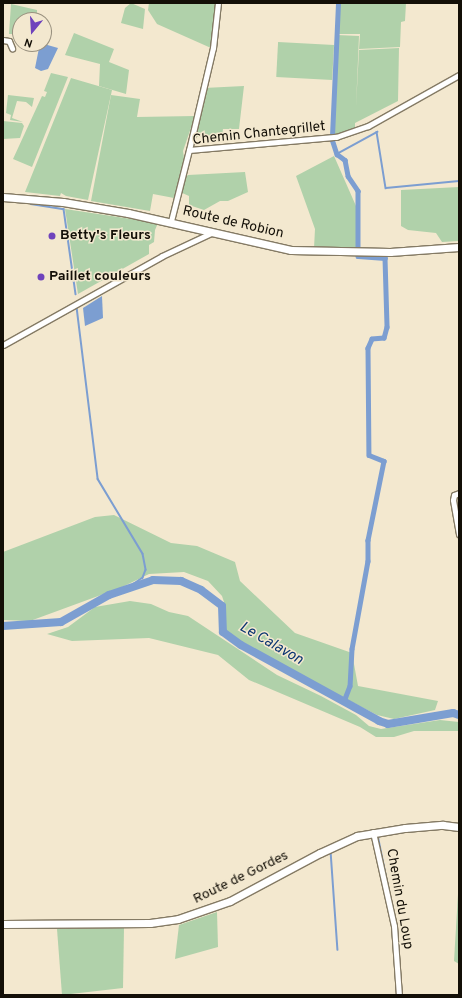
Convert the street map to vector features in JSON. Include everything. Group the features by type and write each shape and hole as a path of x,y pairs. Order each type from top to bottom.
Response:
{"street":[{"path":"189,150 213,48 218,3"},
{"path":"3,40 9,41 12,48"},
{"name":"Chemin Chantegrillet","path":"171,221 189,150 336,137 368,126 459,75"},
{"name":"Route de Robion","path":"3,197 63,202 171,221 274,247 314,251 390,252 459,247"},
{"path":"3,345 162,256 213,232"},
{"path":"459,493 454,495 453,500 459,534"},
{"name":"Route de Gordes","path":"3,924 150,923 178,919 217,907 339,843 373,832 443,825 459,827"},
{"name":"Chemin du Loup","path":"373,832 394,926 399,995"}],"green space":[{"path":"131,3 145,9 143,29 121,23 125,8"},
{"path":"149,3 217,3 211,48 157,24 148,10"},
{"path":"340,3 406,3 405,21 401,22 400,47 359,49 360,34 337,34"},
{"path":"11,4 37,10 37,12 12,12 12,34 9,34"},
{"path":"74,33 114,49 109,62 129,70 126,94 99,86 100,64 65,55"},
{"path":"337,35 359,36 356,107 359,50 399,48 398,101 355,123 355,129 334,135"},
{"path":"278,42 334,45 332,80 276,77"},
{"path":"51,73 68,77 32,167 13,159 42,96 45,97 47,92 44,91"},
{"path":"71,78 112,90 88,200 66,196 61,193 60,196 25,192"},
{"path":"244,86 239,129 223,129 222,137 193,137 204,88"},
{"path":"8,95 34,98 32,107 26,102 17,101 12,118 23,122 10,120 11,115 6,113"},
{"path":"111,95 140,99 137,117 195,116 183,151 184,158 174,198 153,194 150,211 91,201"},
{"path":"3,121 22,123 24,126 20,138 3,139"},
{"path":"334,156 356,206 356,248 314,248 315,229 296,176"},
{"path":"245,172 248,192 228,201 220,201 204,210 189,205 189,196 180,192 183,179 188,175"},
{"path":"459,187 459,241 442,242 436,233 408,230 401,226 401,190"},
{"path":"65,209 158,223 155,230 154,242 149,245 149,254 78,294"},
{"path":"114,515 171,543 197,546 235,562 240,581 295,633 352,653 358,686 438,701 435,710 394,719 377,715 308,679 225,632 226,608 222,596 208,581 184,572 149,574 120,588 30,621 3,620 3,552 95,517"},
{"path":"130,601 151,604 169,612 188,616 277,675 356,715 369,726 381,729 440,720 459,722 459,731 414,731 394,737 376,737 360,727 249,680 218,655 149,638 72,641 47,634 68,627 95,607"},
{"path":"459,894 459,964 454,961"},
{"path":"217,912 218,947 175,959 179,925"},
{"path":"124,928 123,988 62,995 57,929"}],"water":[{"path":"52,46 58,48 48,69 41,71 35,68 38,52 52,52"},
{"path":"102,296 103,318 85,326 83,308"}],"waterway":[{"path":"332,136 338,3"},
{"path":"337,154 377,132 386,188 459,181"},
{"path":"332,139 337,154 345,160 348,176 358,191 358,256 385,258 387,327 384,338 372,339 368,348 369,455 384,461 368,540 368,561 352,649 350,686 344,702"},
{"path":"31,204 64,209 76,294"},
{"path":"77,307 98,479 143,554 146,570 143,578 134,584 133,588"},
{"name":"Le Calavon","path":"3,626 61,622 109,595 153,580 181,581 201,590 222,606 223,632 241,645 379,721 388,724 453,713 459,715"},
{"path":"378,835 394,914"},
{"path":"331,851 338,950"},
{"path":"239,900 253,893"},
{"path":"200,915 221,908"},
{"path":"400,969 401,993"}],"place":[{"name":"Betty's Fleurs","path":"52,236"},
{"name":"Paillet couleurs","path":"41,277"}]}
